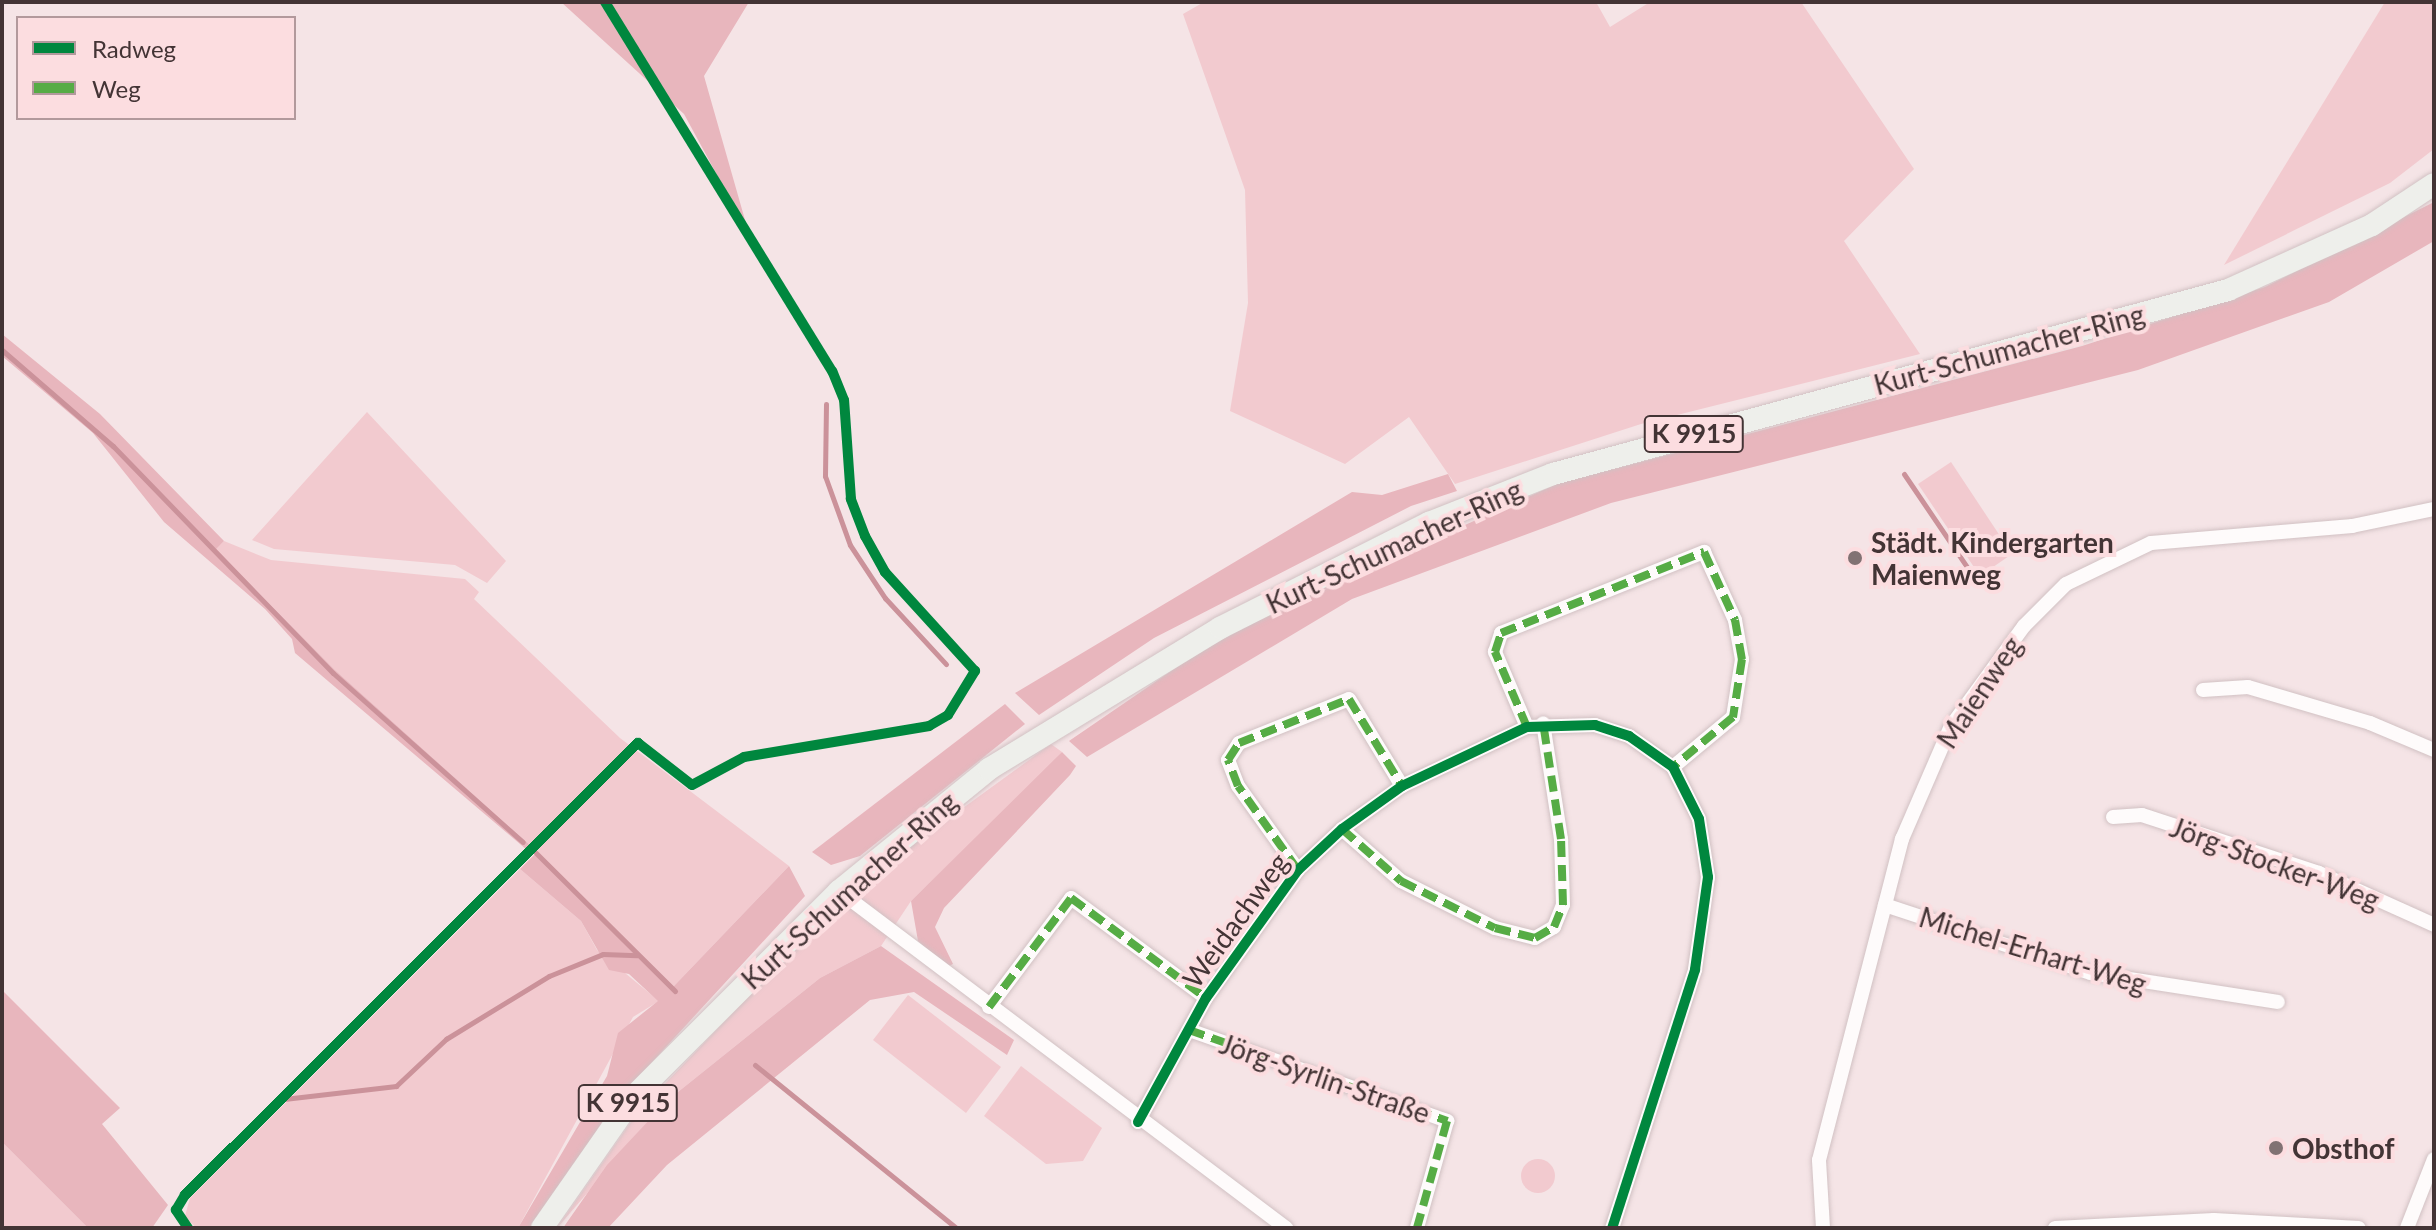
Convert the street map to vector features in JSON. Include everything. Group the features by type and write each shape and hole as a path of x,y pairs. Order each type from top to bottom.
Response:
{"main road":[{"name":"Kurt-Schumacher-Ring","path":"542,1228 634,1096 839,891 989,769 1220,628 1429,523 1568,469 2228,290 2372,225 2434,184"}],"street":[{"name":"Maienweg","path":"1823,1228 1819,1160 1902,839 1951,726 2024,626 2066,584 2151,543 2352,526 2434,509"},
{"path":"1527,727 1495,652 1501,633 1704,552 1735,620 1742,659 1733,717 1673,767"},
{"path":"2203,690 2248,687 2370,723 2434,750"},
{"name":"Weidachweg","path":"1298,870 1238,786 1228,760 1239,743 1349,699 1402,786"},
{"path":"1342,829 1412,887 1495,928 1535,938 1554,927 1563,905 1561,839 1543,723"},
{"name":"Weidachweg","path":"1138,1122 1206,998 1298,870 1342,829 1402,786 1527,727 1543,723 1629,736 1673,767 1699,819 1708,877 1695,970 1612,1228"},
{"name":"Jörg-Stocker-Weg","path":"2113,817 2142,815 2319,873 2434,925"},
{"path":"839,891 1138,1122 1286,1228"},
{"name":"Weidachweg","path":"989,1007 1071,898 1206,998"},
{"name":"Michel-Erhart-Weg","path":"1885,905 2091,973 2278,1002"},
{"name":"Jörg-Syrlin-Straße","path":"1189,1030 1447,1121 1417,1228"},
{"path":"2407,1228 2434,1159"},
{"path":"2055,1228 2220,1224 2359,1228"}],"shaded area":[{"path":"561,2 749,2 704,76 749,234 684,114"},
{"path":"1204,2 1596,2 1610,27 1650,2 1801,2 1914,169 1844,241 1920,354 1641,424 1455,484 1409,417 1345,464 1230,411 1248,303 1245,190 1183,14"},
{"path":"2385,2 2434,2 2434,149 2390,183 2224,265"},
{"path":"2434,202 2434,241 2329,302 2138,370 1611,503 1352,599 1087,757 1069,741 1196,654 1294,601 1557,484 2082,346 2265,287"},
{"path":"2,334 100,414 224,541 216,549 335,670 531,846 527,850 295,653 292,639 265,609 164,522 93,433 2,356"},
{"path":"367,412 506,561 487,583 455,565 274,549 252,540"},
{"path":"1951,462 2012,554 1980,576 1918,484"},
{"path":"1448,474 1457,491 1411,506 1154,638 1039,715 1015,693 1352,492 1382,495"},
{"path":"224,541 271,560 465,579 479,592 474,599 620,738 789,866 673,987 531,846 335,670 215,549"},
{"path":"1005,704 1025,724 860,856 831,865 812,852"},
{"path":"1051,744 1062,752 911,901 881,946 820,978 668,1100 557,1228 638,1112 797,946 897,856"},
{"path":"1062,752 1076,766 1070,775 944,908 935,927 953,964 947,967 918,941 911,901"},
{"path":"537,852 673,987 789,866 805,896 630,1086 532,1228 518,1228 607,1076 618,1033 658,1001 629,974 609,970 581,921 520,869"},
{"path":"520,869 581,921 597,950 659,1001 633,1017 518,1228 196,1228 185,1216 190,1198"},
{"path":"881,946 1014,1040 1007,1055 914,992 870,1000 667,1165 608,1228 563,1228 607,1165 668,1100 820,978"},
{"path":"2,990 120,1108 102,1124 168,1205 152,1228 88,1228 2,1142"},
{"path":"908,995 1001,1067 966,1113 873,1040"},
{"path":"1021,1066 1102,1128 1083,1161 1046,1164 984,1116"},
{"path":"2,1142 88,1228 2,1228"},
{"path":"1538,1159 1550,1164 1555,1176 1550,1188 1538,1193 1526,1188 1521,1176 1526,1164"}],"waterway":[{"path":"2,350 113,446 333,673 523,842"},
{"path":"826,404 825,476 850,545 885,598 946,664"},
{"path":"1904,474 1975,579"},
{"path":"536,853 675,991"},
{"path":"284,1099 396,1086 446,1039 549,976 603,954 637,955"},
{"path":"755,1065 956,1228"}],"marked path":[{"path":"1527,727 1495,652 1501,633 1704,552 1735,620 1742,659 1733,717 1673,767"},
{"path":"1298,870 1238,786 1228,760 1239,743 1349,699 1402,786"},
{"path":"1342,829 1401,881 1495,928 1535,938 1554,927 1563,905 1561,839 1543,723"},
{"path":"989,1007 1071,898 1206,998"},
{"path":"1189,1030 1447,1121 1417,1228"}],"cycle path":[{"path":"188,1228 176,1210 185,1195 638,743 692,785 744,757 929,726 948,715 975,671 885,572 865,536 851,499 844,400 832,371 605,2"},
{"path":"1138,1122 1206,998 1298,870 1342,829 1402,786 1527,727 1595,725 1629,736 1673,767 1699,819 1708,877 1695,970 1612,1228"}],"place":[{"name":"Städt. Kindergarten Maienweg","path":"1855,558"},
{"name":"Obsthof","path":"2276,1148"}]}
